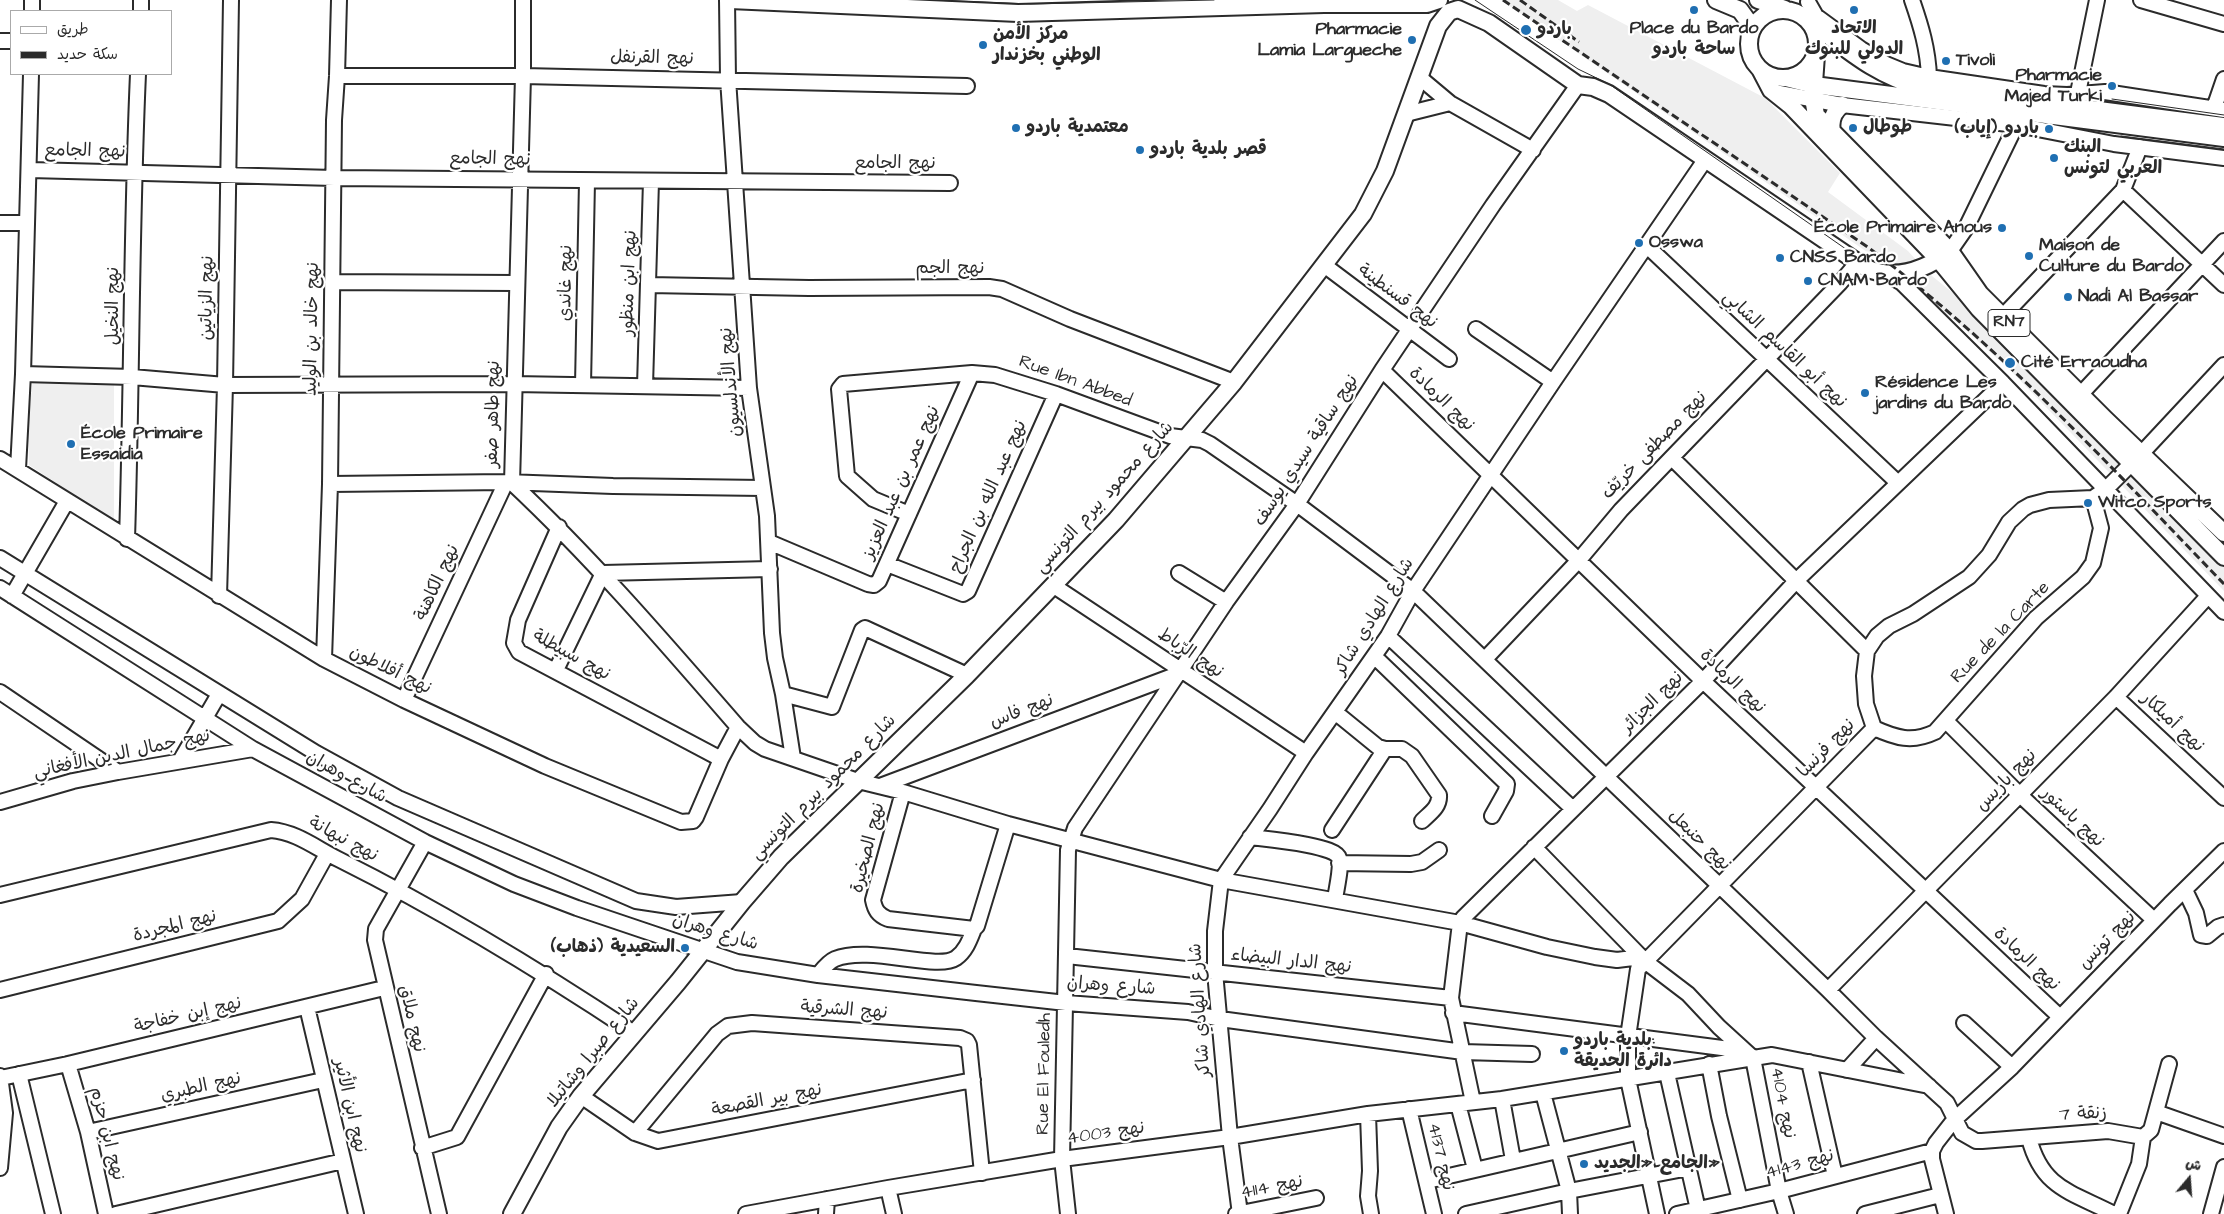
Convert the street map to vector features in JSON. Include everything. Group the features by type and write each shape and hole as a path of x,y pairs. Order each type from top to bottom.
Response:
{"main road":[{"path":"728,0 1018,12 1324,4 1427,4 1444,6 1458,9 1485,20 1578,85 1593,87 1609,94 1857,263 1873,271 1888,275 1903,274 1944,255"},
{"path":"1716,0 1740,10 1753,28 1762,17 1769,13 1800,8"},
{"path":"1758,0 1800,8 1859,60 1898,80 2018,112 2224,126"},
{"name":"شارع محمود بيرم التونسي","path":"703,950 781,857 967,675 1116,520 1234,382 1363,214 1375,194 1406,114 1444,6"},
{"name":"RN7","path":"1800,8 1811,24 1817,39 1813,92 1816,114 1980,294 2080,394 2224,556"},
{"name":"RN7","path":"1753,28 1749,46 1753,60 1774,92 1791,106 1944,255 1979,309 2137,459 2221,525"},
{"path":"1786,78 1804,71 1816,55"},
{"path":"1760,69 1774,77 1786,78 1813,92 2018,112 2224,138"},
{"path":"1832,132 1831,123 1833,116 1842,105"},
{"name":"شارع صبرا وشاتيلا","path":"512,1214 559,1128 581,1096 703,950"}],"street":[{"name":"نهج الزياتين","path":"219,596 225,385 231,0"},
{"name":"نهج خالد بن الوليد","path":"324,659 330,484 334,120 338,76 339,0"},
{"name":"نهج طاهر صفر","path":"523,0 523,76 509,482 559,527 603,573 738,727 760,747 858,781 903,792 1008,824 1221,880 1460,923 1595,957 1617,960 1644,959"},
{"name":"نهج الأندلسيون","path":"728,0 728,79 748,388 769,542 772,632 793,758"},
{"path":"1912,0 1924,32 1928,52 1929,77"},
{"path":"2078,93 2098,0"},
{"path":"2141,0 2224,24"},
{"path":"1800,8 1816,16 1861,49 1886,64 1929,77 2044,94 2111,93 2219,109 2224,79"},
{"path":"18,470 23,374 26,223 30,170 30,75"},
{"name":"نهج النخيل","path":"127,539 132,377 134,172 138,75"},
{"name":"نهج القرنفل","path":"338,76 728,79 967,86"},
{"path":"1419,78 1450,103 1533,150"},
{"name":"نهج ساقية سيدي يوسف","path":"1070,840 1124,752 1226,602 1297,504 1382,370 1493,205 1578,85"},
{"path":"1774,92 1781,95 1813,92 1842,105 2018,112 2140,147 2224,158"},
{"path":"1406,114 1450,103"},
{"path":"1944,255 1966,228 2018,112"},
{"path":"2003,316 2123,190 2140,147"},
{"name":"شارع الهادي شاكر","path":"1240,1214 1230,1137 1215,972 1215,931 1221,880 1306,753 1388,636 1413,591 1705,160"},
{"name":"نهج الجامع","path":"30,170 334,178 950,183"},
{"name":"نهج غاندي","path":"583,385 587,181"},
{"name":"نهج ابن منظور","path":"645,386 651,181"},
{"path":"2123,190 2224,285"},
{"path":"0,223 26,223"},
{"path":"2080,394 2224,241"},
{"name":"نهج أبو القاسم الشابي","path":"1646,245 1898,482"},
{"name":"نهج مصطفى خريّف","path":"1485,658 1579,560 1621,510 1840,283 1857,263"},
{"name":"نهج قسنطينة","path":"1324,265 1449,359"},
{"path":"1888,275 1908,289 2003,383 2224,612"},
{"path":"332,282 516,283"},
{"name":"نهج الجم","path":"649,285 742,288 989,287 1002,289 1070,319 1234,382"},
{"path":"1476,329 1553,382"},
{"path":"1672,458 1867,651 1883,630 1913,614 1969,577 1989,555 2009,522 2023,509 2049,500 2093,498 2106,489 2137,459 2224,365"},
{"name":"نهج الرمادة","path":"1382,370 1703,681 2060,1017"},
{"name":"Rue Ibn Abbed","path":"909,514 873,499 847,476 840,386 845,382 972,373 995,375 1056,394 1170,436 1202,440 1210,444 1297,504 1413,591"},
{"name":"نهج عمر بن عبد العزيز","path":"769,542 868,584 874,585 879,581 972,373"},
{"path":"23,374 132,377 225,385 513,384 748,388"},
{"name":"نهج الجزائر","path":"1460,923 1605,776 1703,681 1797,580 2003,383"},
{"name":"نهج عبد الله بن الجراح","path":"888,564 963,594 968,591 1056,394"},
{"name":"نهج أفلاطون","path":"0,459 219,596 324,659 404,700 545,766 681,822 693,822 721,759 738,727"},
{"path":"330,484 509,482 763,488"},
{"name":"نهج الكاهنة","path":"404,700 509,482"},
{"name":"Rue de la Carte","path":"1874,728 1904,740 1922,738 1935,732 2036,618 2083,578 2093,562 2100,528 2093,498"},
{"path":"12,596 67,501"},
{"name":"نهج سبيطلة","path":"559,527 518,620 514,643 519,652 721,759"},
{"path":"0,558 218,694 316,753 398,798 636,901 676,907 742,902"},
{"path":"556,670 603,573 770,569"},
{"path":"1179,573 1226,602"},
{"name":"نهج الرّباط","path":"1054,586 1179,672 1306,753"},
{"name":"شارع وهران","path":"0,588 253,749 425,842 514,884 550,898 737,962 818,975 1066,1003 1162,1009 1220,1019 1462,1052 1532,1054"},
{"name":"نهج حنبعل","path":"1413,591 1485,658 1876,1038 1929,1086 1946,1103 1954,1120"},
{"name":"نهج باريس","path":"1828,990 2116,697 2208,596"},
{"path":"783,694 832,707 864,628 967,675"},
{"path":"1388,636 1573,809"},
{"name":"نهج فرنسا","path":"1657,1214 1628,1079 1628,1037 1638,969 1644,959 1719,886 1874,728 1866,704 1864,688 1867,651"},
{"path":"1374,656 1507,784 1506,791 1492,816"},
{"name":"نهج فاس","path":"880,786 1179,672"},
{"path":"0,692 118,772"},
{"path":"180,761 206,719 218,694"},
{"name":"نهج أميلكار","path":"2116,697 2224,798"},
{"path":"1335,712 1378,747 1384,749 1397,748 1407,752 1437,790 1440,802 1422,821"},
{"name":"نهج باستور","path":"1946,721 2020,794 2154,920"},
{"name":"نهج جمال الدين الأفغاني","path":"0,802 118,772 253,749"},
{"path":"1332,830 1384,749"},
{"name":"نهج الصخيرة","path":"903,792 873,900 875,910 888,919 974,928"},
{"path":"818,975 833,960 854,954 871,954 938,962 955,959 963,952 974,928 977,926 1008,824"},
{"name":"نهج نبهانة","path":"0,895 180,850 271,830 293,834 398,889 546,974 634,1033"},
{"path":"1250,837 1329,849 1339,856 1335,900"},
{"name":"Rue El Fouledh","path":"1068,1214 1062,1160 1068,850 1070,840"},
{"name":"نهج ملاق","path":"425,842 375,934 384,988 439,1214"},
{"path":"1534,847 1644,959 1688,994 1749,1054"},
{"path":"1339,863 1411,864 1422,862 1439,850"},
{"name":"نهج تونس","path":"1932,1151 1954,1120 2012,1067 2154,920 2224,851"},
{"name":"نهج المجردة","path":"0,990 278,921 302,898 328,854"},
{"path":"2185,890 2196,912 2201,935 2206,936 2218,926 2224,925"},
{"path":"1460,923 1451,998 1473,1102"},
{"name":"نهج الدار البيضاء","path":"1067,956 1451,998"},
{"path":"422,1148 457,1137 546,974"},
{"name":"نهج إبن خفاجة","path":"0,1077 68,1064 384,988"},
{"name":"نهج ابن الأثير","path":"307,1007 356,1214"},
{"path":"1453,1013 1749,1054 1772,1055 1929,1086"},
{"name":"نهج الشرقية","path":"635,1133 717,1034 728,1026 752,1023 960,1038 967,1041 969,1045 982,1172"},
{"path":"1964,1023 2012,1067"},
{"path":"1847,1070 1876,1038"},
{"name":"نهج 4003","path":"750,1214 982,1172 1230,1137 1368,1114 1544,1093 1710,1064 1749,1054"},
{"name":"نهج 4104","path":"1749,1054 1778,1190 1786,1214"},
{"path":"1809,1062 1835,1176"},
{"name":"نهج ابن حزم","path":"68,1064 88,1132 106,1214"},
{"path":"1710,1064 1719,1116 1740,1200"},
{"path":"2119,1214 2139,1164 2143,1137 2150,1133 2169,1064"},
{"path":"1667,1072 1699,1212"},
{"path":"19,1074 53,1214"},
{"path":"0,1077 5,1113 0,1168"},
{"name":"نهج الطبري","path":"88,1132 323,1080"},
{"name":"نهج بير القصعة","path":"581,1096 635,1133 658,1141 972,1080"},
{"path":"1544,1093 1569,1191 1570,1214"},
{"path":"1502,1099 1513,1160"},
{"path":"1458,1104 1474,1169"},
{"name":"نهج 4137","path":"1409,1109 1434,1214"},
{"path":"2156,1112 2224,1136"},
{"path":"1368,1114 1370,1171 1368,1196 1371,1214"},
{"name":"زنقة 7","path":"1954,1120 1962,1133 1976,1141 2108,1131 2143,1137"},
{"path":"1427,1181 1640,1132"},
{"path":"2029,1138 2040,1168 2057,1186 2114,1214"},
{"path":"1932,1151 1945,1212 1958,1214"},
{"name":"نهج 4143","path":"1677,1214 1699,1212 1932,1151"},
{"path":"116,1214 343,1161"},
{"path":"2216,1205 2224,1167"},
{"path":"1466,1214 1507,1210 1569,1191 1689,1168"},
{"path":"888,1188 894,1214"},
{"path":"1865,1214 1940,1195"},
{"name":"نهج 4114","path":"1236,1214 1316,1198"},
{"path":"826,1214 827,1199"}],"shaded area":[{"path":"1501,0 1558,0 1577,11 1588,5 1765,98 1840,173 1828,192 1908,251 1927,272 1973,309 2224,562 2224,591 2010,370 1960,325 1883,263"},
{"name":"École Primaire Essaidia","path":"33,378 114,380 114,521 29,465 28,423"}],"tram line":[{"path":"931,0 1031,4 1214,0"},
{"path":"1475,0 1578,69 1609,84 1853,254"},
{"path":"2112,99 2224,115"},
{"path":"2121,136 2224,149"}],"railway":[{"path":"1503,0 1869,248 1917,286 1964,325 2053,409 2224,584"},
{"path":"1520,0 1579,42"}],"place":[{"name":"Place du Bardo ساحة باردو","path":"1694,10"},
{"name":"الاتحاد الدولي للبنوك","path":"1854,10"},
{"name":"باردو","path":"1526,30"},
{"name":"Pharmacie Lamia Largueche","path":"1412,40"},
{"name":"مركز الأمن الوطني بخزندار","path":"983,45"},
{"name":"Tivoli","path":"1946,61"},
{"name":"Pharmacie Majed Turki","path":"2112,86"},
{"name":"معتمدية باردو","path":"1016,128"},
{"name":"طوطال","path":"1853,128"},
{"name":"باردو (إياب)","path":"2049,129"},
{"name":"قصر بلدية باردو","path":"1140,150"},
{"name":"البنك العربي لتونس","path":"2054,158"},
{"name":"École Primaire Anous","path":"2002,228"},
{"name":"Osswa","path":"1639,243"},
{"name":"Maison de Culture du Bardo","path":"2029,256"},
{"name":"CNSS Bardo","path":"1780,258"},
{"name":"CNAM Bardo","path":"1808,281"},
{"name":"Nadi Al Bassar","path":"2068,297"},
{"name":"Cité Erraoudha","path":"2010,363"},
{"name":"Résidence Les jardins du Bardo","path":"1865,393"},
{"name":"École Primaire Essaidia","path":"71,444"},
{"name":"Witco Sports","path":"2088,503"},
{"name":"السعيدية (ذهاب)","path":"685,948"},
{"name":"بلدية باردو: دائرة الحديقة","path":"1564,1051"},
{"name":"الجامع «الجديد»","path":"1584,1164"}]}
